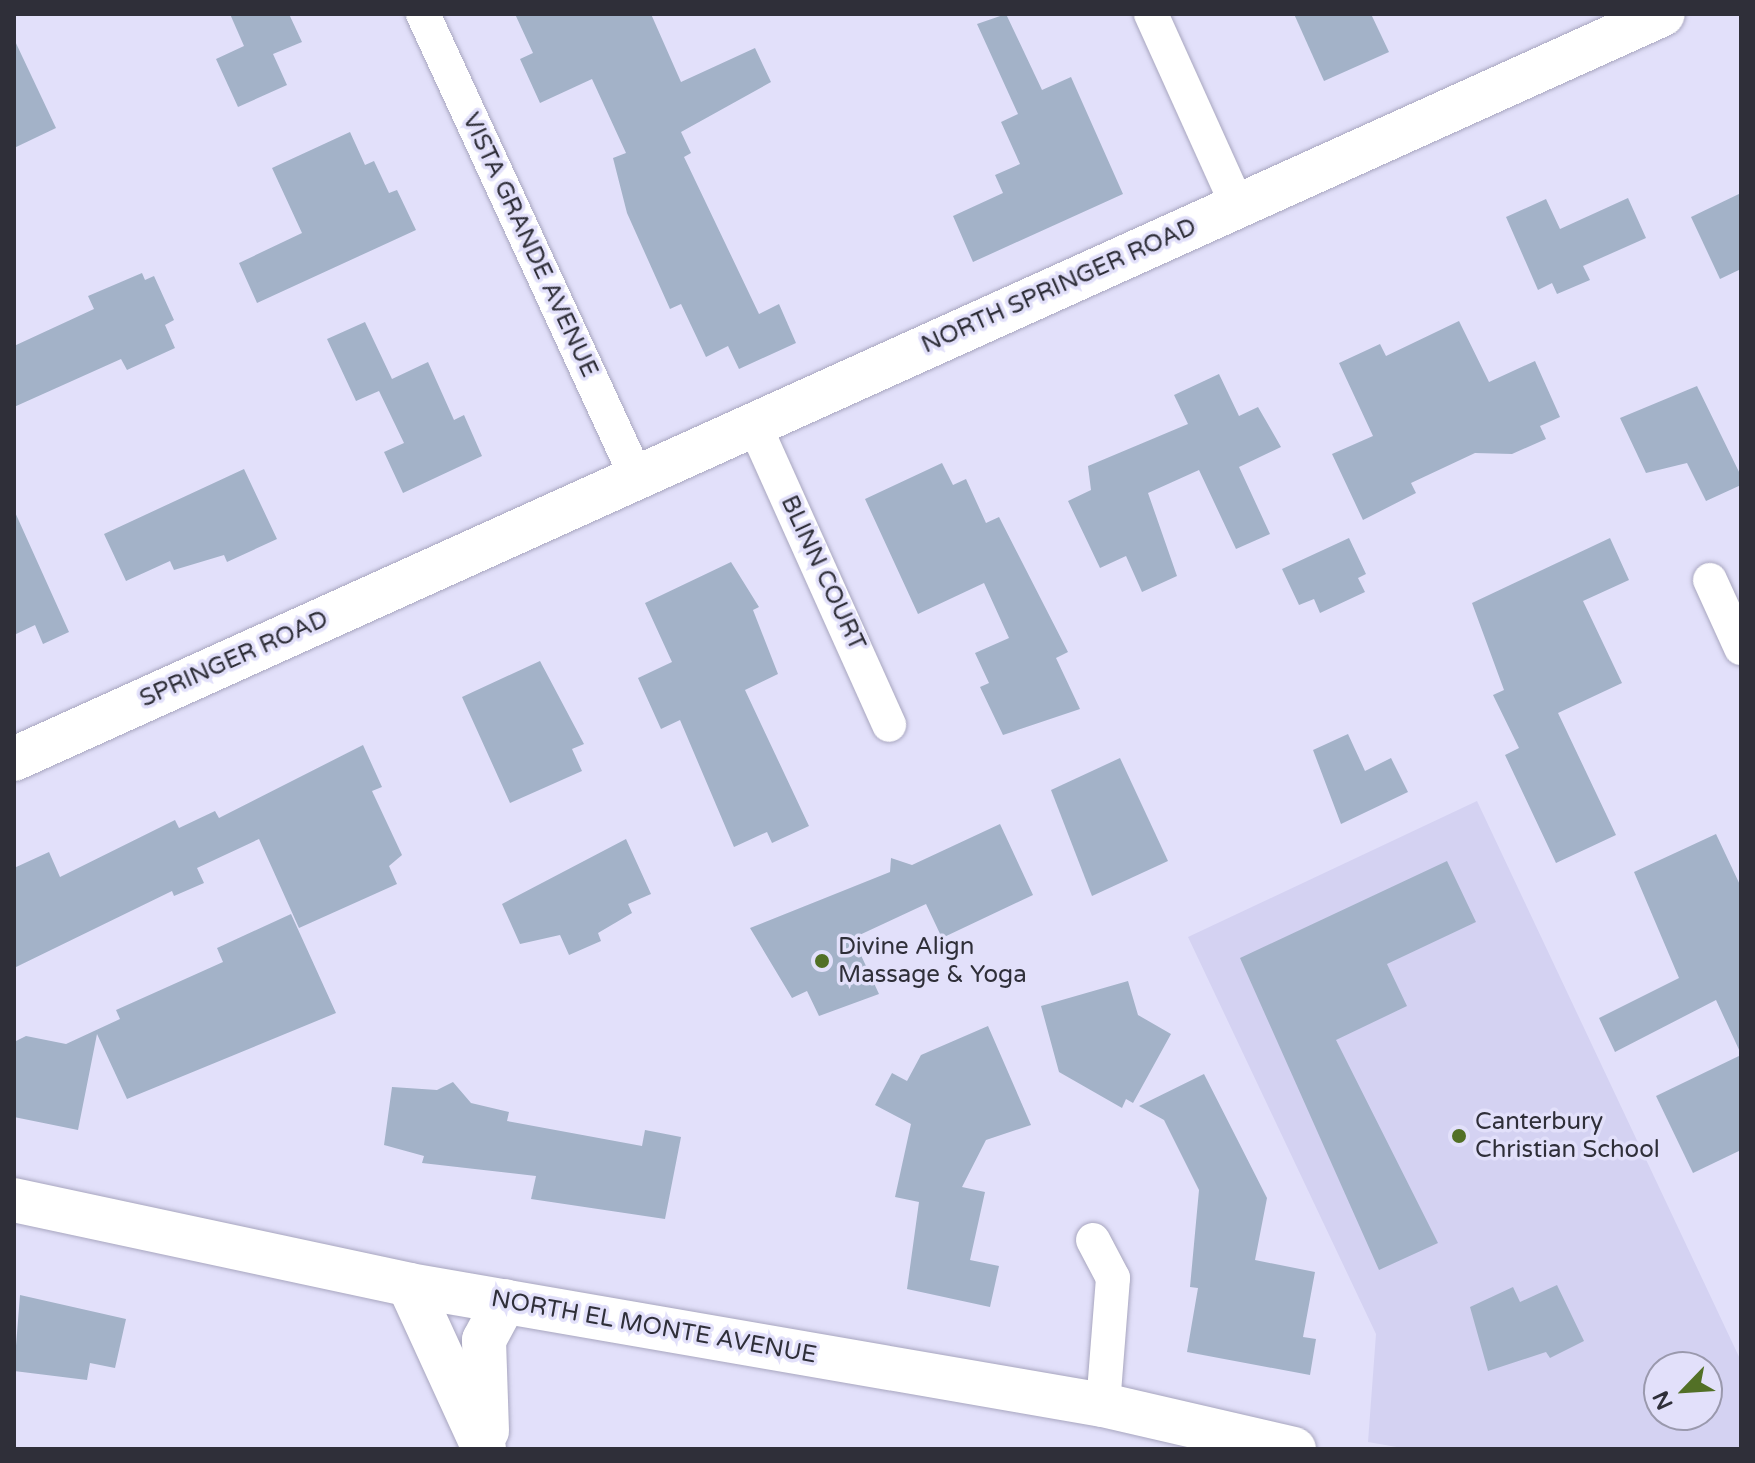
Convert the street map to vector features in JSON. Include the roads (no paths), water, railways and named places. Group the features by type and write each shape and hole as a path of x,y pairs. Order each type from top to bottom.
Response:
{"street":[{"name":"VISTA GRANDE AVENUE","path":"423,14 636,476"},
{"path":"1151,14 1238,207"},
{"name":"NORTH SPRINGER ROAD","path":"455,560 753,422 1663,14"},
{"name":"BLINN COURT","path":"753,422 889,725"},
{"name":"SPRINGER ROAD","path":"14,759 455,560"},
{"path":"1710,580 1741,648"},
{"name":"NORTH EL MONTE AVENUE","path":"14,1200 409,1285 1103,1405 1294,1449"},
{"path":"1093,1240 1113,1278 1103,1405"},
{"path":"409,1285 487,1449"},
{"path":"487,1449 482,1357 505,1301"}],"place":[{"name":"Divine Align Massage & Yoga","path":"822,961"},
{"name":"Canterbury Christian School","path":"1459,1136"}]}
